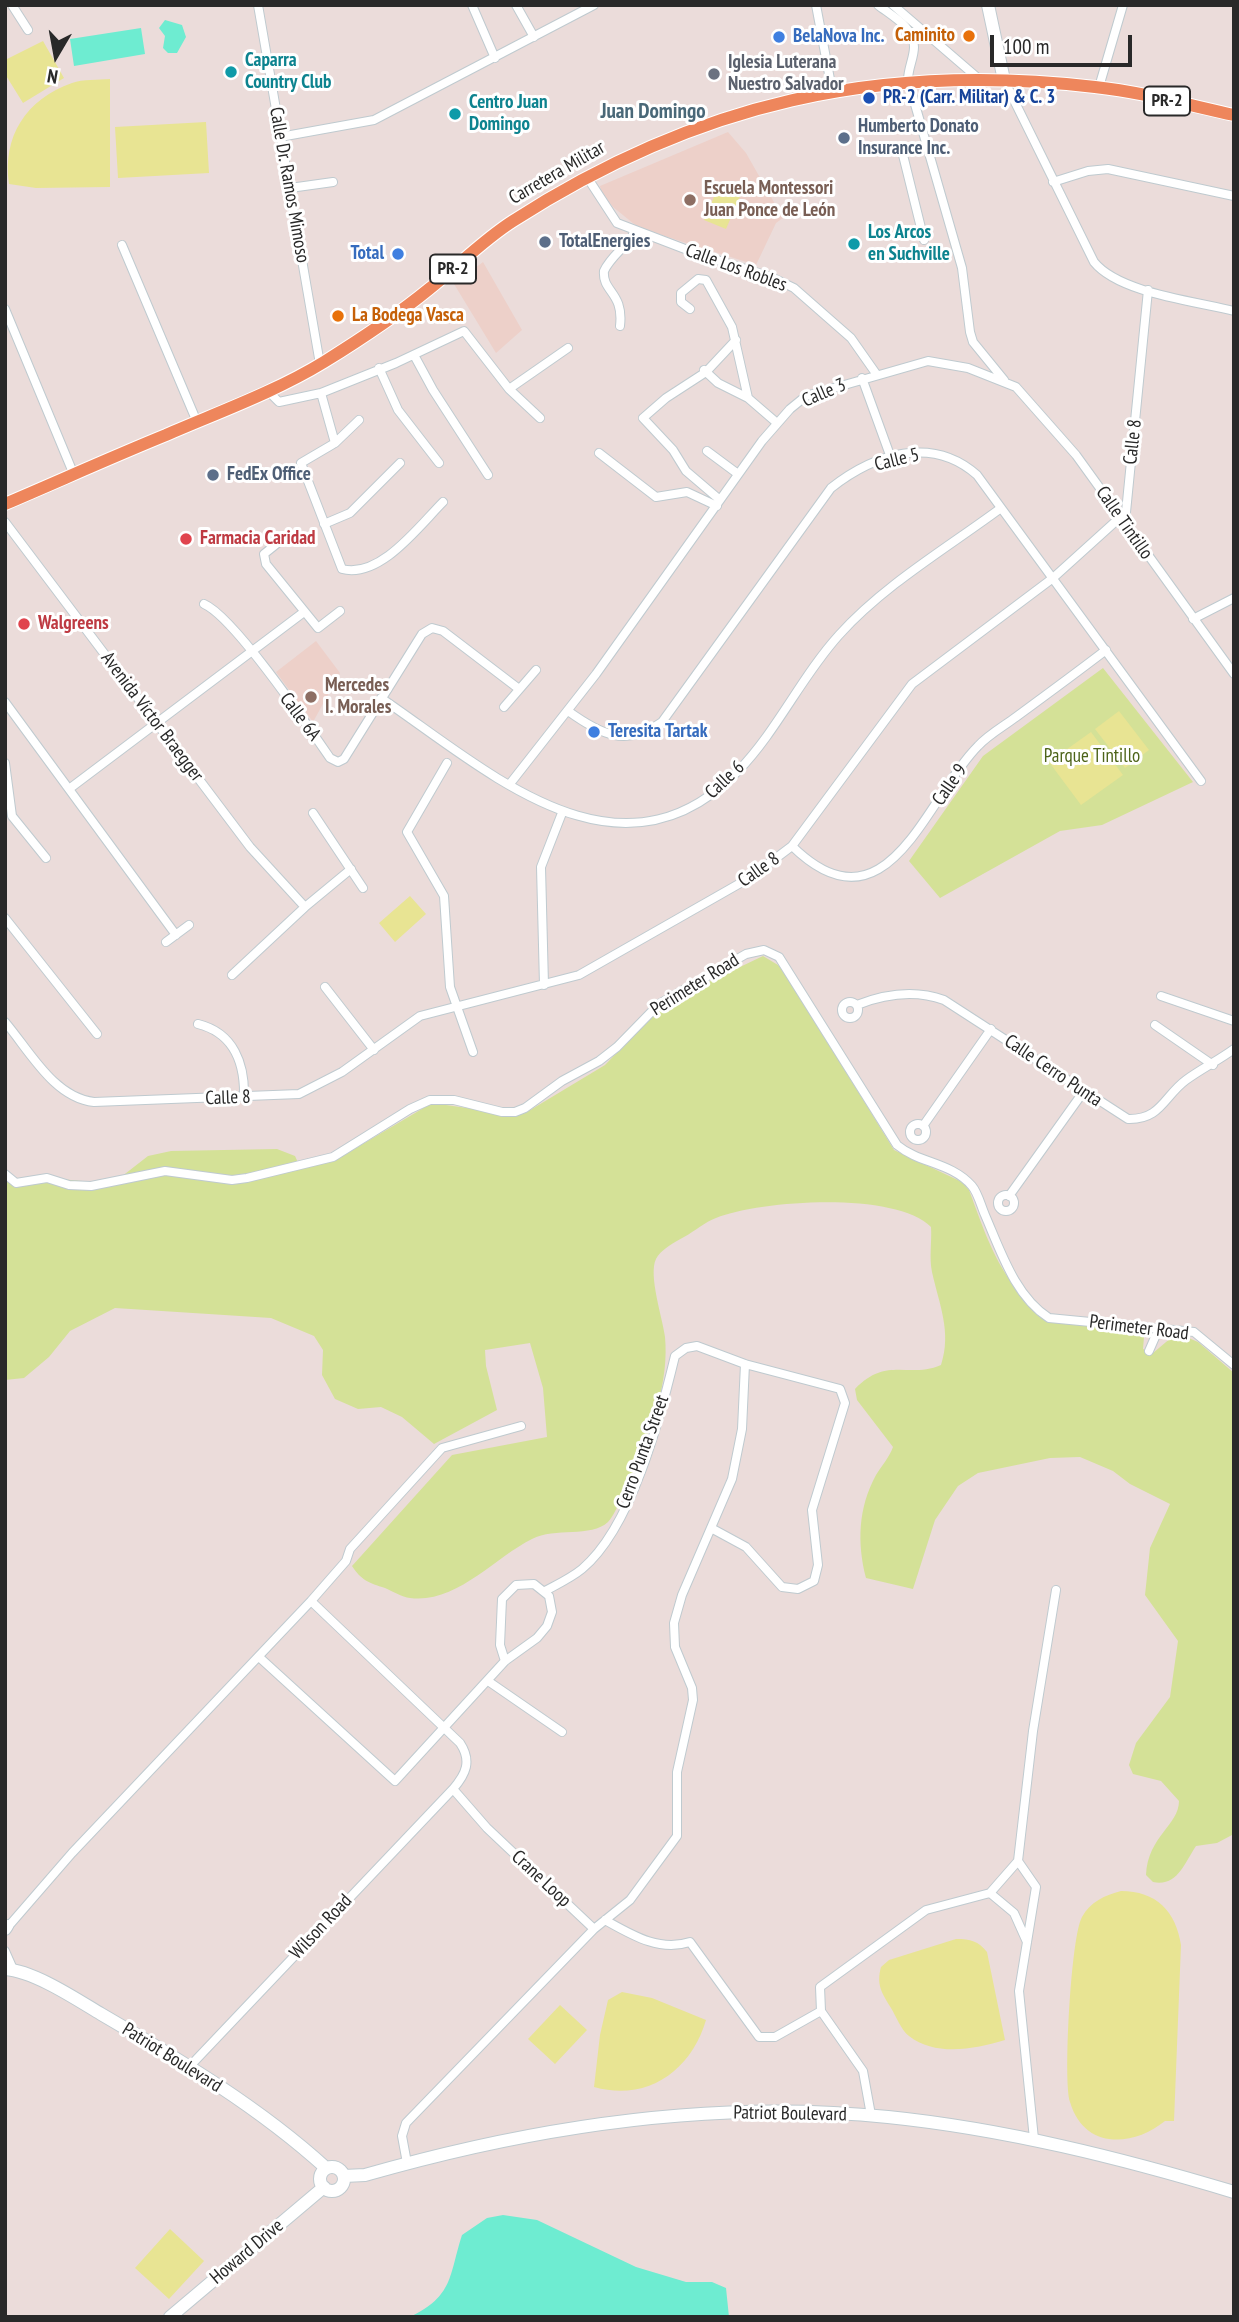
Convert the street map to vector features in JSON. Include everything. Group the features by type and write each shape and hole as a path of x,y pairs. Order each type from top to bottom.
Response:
{"main road":[{"name":"Carretera Militar","path":"5,505 268,391 320,364 396,314 509,224 626,155 712,121 832,90 908,80 979,79 1099,87 1234,115"}],"street":[{"path":"12,5 28,30"},
{"name":"Calle Dr. Ramos Mimoso","path":"258,5 320,364"},
{"path":"472,5 495,58"},
{"path":"516,5 534,37"},
{"path":"280,137 368,122 534,37 577,9 594,5"},
{"path":"816,5 832,90"},
{"path":"878,5 911,33 914,47 908,65 908,80 962,268 970,332 973,342 1004,380"},
{"path":"893,5 979,79"},
{"path":"988,5 1004,80 1094,262 1103,273 1148,290 1234,311"},
{"path":"1099,87 1123,5"},
{"path":"924,240 902,151 928,147"},
{"path":"1053,182 1088,171 1108,169 1234,196"},
{"name":"Calle Los Robles","path":"587,177 617,223 635,232 771,277 794,288 851,338 877,375"},
{"path":"290,188 332,182"},
{"path":"620,326 620,303 605,281 604,271 612,258 627,246 635,232"},
{"path":"122,245 197,422"},
{"path":"690,309 681,302 681,293 698,279 706,280 736,340 748,398"},
{"name":"Calle 8","path":"5,1023 63,1091 76,1100 94,1102 283,1097 312,1089 374,1050 420,1016 544,985 591,969 751,877 792,846 912,684 1053,578 1126,512 1148,290"},
{"path":"5,309 74,475"},
{"path":"268,391 279,402 321,393 396,363 448,336 464,331 509,389 540,418"},
{"path":"718,503 685,471 673,450 643,418 658,403 704,371 736,340"},
{"path":"509,389 568,348"},
{"path":"414,355 433,390 488,475"},
{"name":"Calle 3","path":"509,785 568,711 776,423 806,396 928,361 968,368 1004,380"},
{"path":"379,368 398,410 439,464"},
{"path":"704,371 719,383 748,398 776,423"},
{"path":"863,378 891,458"},
{"name":"Calle Tintillo","path":"1004,380 1016,387 1076,455 1234,674"},
{"path":"321,393 335,443"},
{"path":"359,419 335,443 301,463 342,569 354,570 388,558 443,502"},
{"path":"707,451 738,474"},
{"name":"Calle 5","path":"568,711 613,736 634,737 662,722 831,488 849,474 918,451 949,456 977,475 1201,781"},
{"path":"599,453 656,498 687,492 718,503"},
{"path":"324,524 350,513 400,463"},
{"name":"Calle 6","path":"381,698 509,785 562,813 603,824 639,824 674,816 716,793 740,769 836,638 861,611 1001,508"},
{"name":"Avenida Víctor Braegger","path":"5,522 250,847 304,907"},
{"path":"289,534 264,554 264,560 318,628 340,611"},
{"path":"1194,619 1234,598"},
{"path":"204,604 213,608 252,652"},
{"path":"69,789 304,612"},
{"name":"Calle 6A","path":"252,652 330,758 338,762 344,759 422,634 432,628 443,631 519,689"},
{"name":"Calle 9","path":"792,846 813,864 836,873 864,874 887,865 907,845 978,746 1106,650"},
{"path":"504,707 536,670"},
{"path":"5,702 177,934"},
{"path":"5,763 12,816 46,858"},
{"path":"447,763 407,832 439,884 447,910 450,987 473,1052"},
{"path":"313,813 363,888"},
{"path":"544,985 541,867 562,813"},
{"path":"232,975 304,907 351,869"},
{"path":"5,918 97,1034"},
{"path":"166,942 189,925"},
{"name":"Perimeter Road","path":"5,1174 16,1182 47,1178 69,1185 91,1186 164,1171 232,1180 333,1157 410,1109 430,1100 454,1100 502,1112 526,1108 617,1048 659,1004 746,954 764,950 779,957 897,1145 911,1157 954,1170 973,1187 1009,1269 1032,1307 1049,1318 1194,1332 1234,1365"},
{"path":"325,987 374,1050"},
{"name":"Calle Cerro Punta","path":"857,1005 899,994 933,996 958,1007 1120,1116 1143,1118 1161,1109 1185,1081 1234,1049"},
{"path":"1161,996 1234,1021"},
{"path":"198,1024 212,1027 237,1054 244,1074 244,1098"},
{"path":"1156,1025 1213,1065"},
{"path":"923,1126 991,1029"},
{"path":"1009,1196 1084,1091"},
{"path":"1149,1351 1159,1328"},
{"name":"Cerro Punta Street","path":"545,1591 583,1568 608,1540 657,1424 675,1356 686,1348 697,1346 745,1364 837,1387 845,1397 812,1510 818,1576 803,1587 786,1589 746,1547 711,1528"},
{"path":"407,2163 402,2136 406,2123 594,1929 629,1900 677,1836 677,1772 693,1700 692,1688 675,1647 674,1623 682,1595 732,1479 740,1448 745,1404 745,1364"},
{"path":"6,1930 72,1853 311,1601 346,1561 350,1549 442,1448 521,1426"},
{"path":"259,1657 395,1780 446,1728 505,1661 537,1638 547,1626 551,1606 545,1591 534,1584 522,1583 505,1594 501,1604 500,1645 505,1661"},
{"path":"872,2115 863,2071 821,2011 820,1987 926,1910 990,1894 1018,1861 1033,1731 1056,1590"},
{"path":"311,1601 460,1743 467,1762 465,1776 453,1789"},
{"path":"488,1681 562,1732"},
{"name":"Crane Loop","path":"453,1789 486,1828 594,1929"},
{"name":"Wilson Road","path":"190,2066 453,1789"},
{"path":"1018,1861 1036,1887 1019,1991 1034,2139"},
{"path":"990,1894 1014,1913 1027,1941"},
{"path":"605,1920 658,1945 674,1947 690,1942 759,2037 775,2037 821,2011"},
{"path":"5,1951 9,1969"},
{"name":"Patriot Boulevard","path":"9,1969 67,1994 190,2066 304,2148 326,2168"},
{"name":"Patriot Boulevard","path":"344,2176 365,2175 407,2163 546,2133 637,2120 739,2112 872,2115 1034,2139 1234,2192"},
{"path":"326,2168 337,2168 344,2176 338,2189 324,2188 320,2177 326,2168"},
{"name":"Howard Drive","path":"170,2317 324,2188"}],"shaded area":[{"path":"165,20 182,25 186,37 177,53 168,53 163,48 165,36 159,28"},
{"path":"141,28 145,54 74,66 70,39"},
{"name":"Escuela Montessori Juan Ponce de León","path":"728,132 746,153 783,218 776,223 756,265 639,228 613,207 601,192 600,186"},
{"path":"483,262 522,330 496,353 454,284"},
{"name":"Mercedes I. Morales","path":"316,641 340,673 313,722 276,672"},
{"path":"503,2215 537,2220 636,2267 686,2282 712,2282 726,2288 729,2317 410,2317 435,2301 448,2283 462,2235 487,2218"}],"green space":[{"path":"43,41 64,78 23,103 5,74 5,60"},
{"path":"110,79 110,187 36,188 9,184 9,151 21,122 30,110 56,90 72,83"},
{"path":"206,122 209,173 118,178 115,127"},
{"path":"720,183 742,192 726,229 704,220"},
{"name":"Parque Tintillo","path":"1103,668 1193,782 1102,825 1060,831 940,898 909,861 983,756"},
{"path":"1119,711 1149,750 1125,768 1095,729"},
{"path":"1091,732 1123,775 1081,805 1049,762"},
{"path":"410,896 426,914 395,942 379,923"},
{"path":"763,956 778,965 789,979 894,1150 962,1182 969,1190 999,1262 1009,1279 1036,1307 1063,1319 1126,1326 1144,1337 1143,1349 1153,1353 1172,1337 1184,1336 1198,1342 1234,1373 1234,1825 1232,1835 1217,1843 1196,1846 1179,1873 1168,1881 1153,1882 1146,1875 1152,1850 1174,1817 1179,1801 1161,1781 1133,1774 1129,1765 1136,1743 1170,1697 1178,1641 1145,1595 1150,1548 1170,1504 1130,1484 1113,1471 1080,1457 1050,1458 978,1473 958,1486 935,1520 913,1589 866,1578 860,1539 863,1513 870,1487 893,1447 857,1400 855,1389 877,1373 929,1369 941,1365 944,1353 945,1330 931,1267 931,1227 914,1216 889,1208 827,1202 764,1207 712,1220 664,1249 654,1266 665,1337 662,1385 644,1445 614,1514 608,1522 592,1530 541,1535 532,1539 459,1587 427,1598 407,1597 370,1583 352,1566 452,1455 547,1437 543,1388 530,1343 485,1350 486,1366 497,1410 434,1444 402,1417 381,1407 358,1409 335,1399 322,1375 323,1350 314,1336 271,1318 115,1308 70,1331 49,1357 24,1378 5,1380 5,1180 9,1182 49,1178 93,1182 121,1177 148,1156 171,1151 277,1149 295,1156 301,1169 334,1161 432,1103 516,1115 527,1112 605,1065 659,1009 673,999"},
{"path":"1121,1891 1144,1895 1162,1905 1174,1922 1181,1945 1174,2121 1165,2121 1139,2136 1111,2139 1086,2129 1077,2118 1070,2102 1068,2039 1074,1951 1082,1917 1098,1900"},
{"path":"956,1939 974,1941 987,1952 1005,2040 956,2049 931,2047 920,2043 904,2030 883,1993 880,1984 881,1967 889,1960"},
{"path":"622,1992 652,1998 706,2020 690,2054 678,2068 649,2086 613,2091 594,2087 600,2035 608,2000"},
{"path":"560,2005 587,2030 555,2064 528,2039"},
{"path":"170,2229 204,2261 169,2299 135,2268"}],"place":[{"name":"Caminito","path":"969,36"},
{"name":"BelaNova Inc.","path":"779,37"},
{"name":"Caparra Country Club","path":"231,72"},
{"name":"Iglesia Luterana Nuestro Salvador","path":"714,74"},
{"name":"PR-2 (Carr. Militar) & C. 3","path":"869,98"},
{"name":"Centro Juan Domingo","path":"455,114"},
{"name":"Humberto Donato Insurance Inc.","path":"844,138"},
{"name":"Escuela Montessori Juan Ponce de León","path":"690,200"},
{"name":"TotalEnergies","path":"545,242"},
{"name":"Los Arcos en Suchville","path":"854,244"},
{"name":"Total","path":"398,254"},
{"name":"La Bodega Vasca","path":"338,316"},
{"name":"FedEx Office","path":"213,475"},
{"name":"Farmacia Caridad","path":"186,539"},
{"name":"Walgreens","path":"24,624"},
{"name":"Mercedes I. Morales","path":"311,697"},
{"name":"Teresita Tartak","path":"594,732"}],"district":[{"name":"Juan Domingo","path":"653,112"}]}
